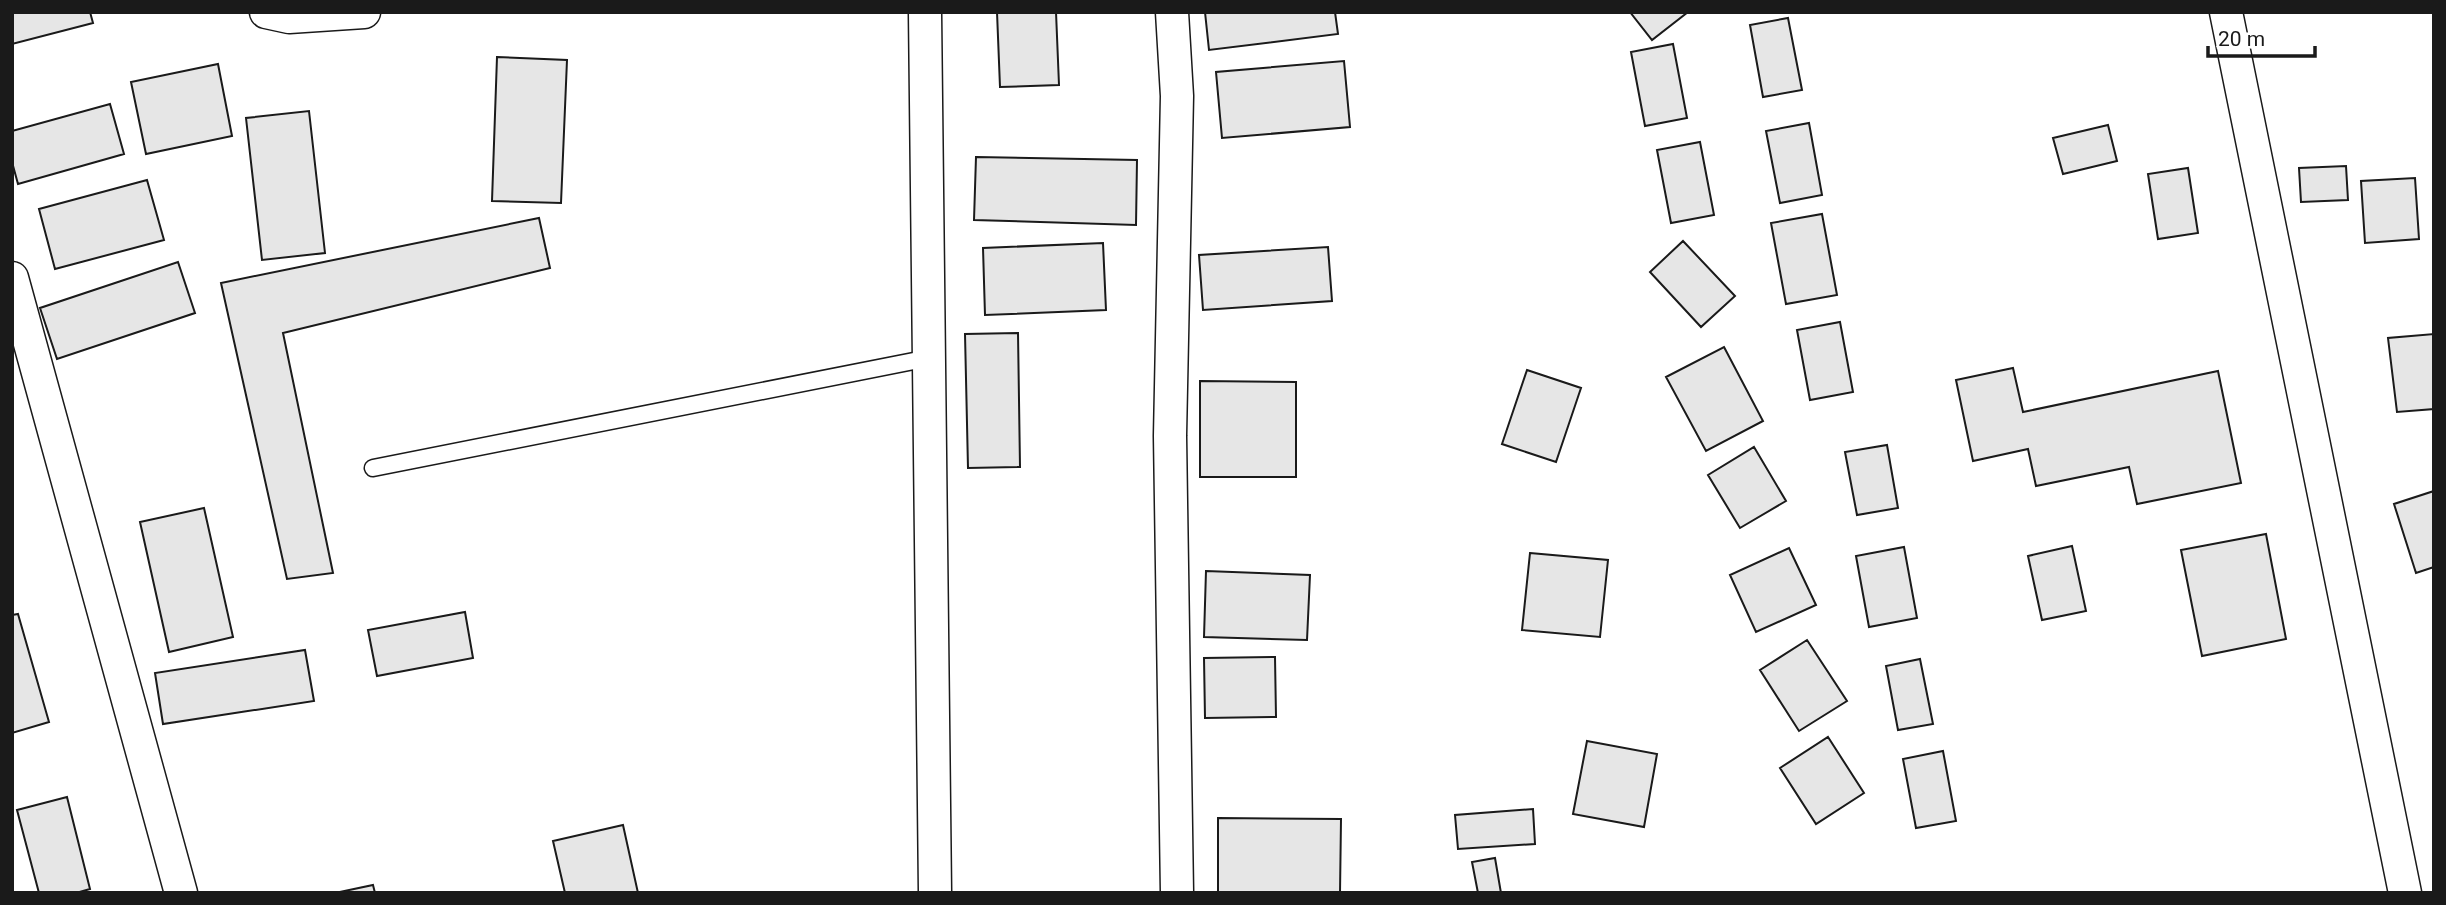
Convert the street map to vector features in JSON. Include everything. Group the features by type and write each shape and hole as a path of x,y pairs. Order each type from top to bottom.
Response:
{"street":[{"path":"266,12 289,17 364,12"},
{"path":"925,12 935,893"},
{"path":"1172,12 1177,96 1170,436 1177,893"},
{"path":"2226,12 2405,893"},
{"path":"12,278 181,893"}],"lane":[{"path":"373,468 929,358"}],"building":[{"path":"12,12 90,12 93,23 12,44"},
{"path":"997,12 1056,12 1059,85 1000,87"},
{"path":"1205,12 1335,12 1338,34 1209,50"},
{"path":"1630,12 1688,12 1652,40"},
{"path":"1788,18 1802,90 1763,97 1750,25"},
{"path":"1673,44 1687,118 1645,126 1631,52"},
{"path":"497,57 567,60 561,203 492,201"},
{"path":"1344,61 1350,127 1222,138 1216,72"},
{"path":"218,64 232,136 146,154 131,82"},
{"path":"110,104 124,154 18,184 12,162 12,131"},
{"path":"309,111 325,253 262,260 246,118"},
{"path":"1809,123 1822,195 1780,203 1766,131"},
{"path":"2108,125 2117,161 2063,174 2053,138"},
{"path":"1700,142 1714,215 1671,223 1657,150"},
{"path":"976,157 1137,160 1136,225 974,220"},
{"path":"2346,166 2348,200 2301,202 2299,168"},
{"path":"2188,168 2198,233 2158,239 2148,174"},
{"path":"2415,178 2419,239 2365,243 2361,181"},
{"path":"147,180 164,240 55,269 39,209"},
{"path":"1822,214 1837,295 1786,304 1771,223"},
{"path":"539,218 550,268 283,333 333,573 287,579 221,283"},
{"path":"1683,241 1735,296 1701,327 1650,272"},
{"path":"1103,243 1106,310 985,315 983,248"},
{"path":"1328,247 1332,301 1203,310 1199,255"},
{"path":"178,262 195,313 57,359 40,308"},
{"path":"1840,322 1853,392 1810,400 1797,330"},
{"path":"1018,333 1020,467 968,468 965,334"},
{"path":"2434,334 2434,409 2397,412 2388,338"},
{"path":"1724,347 1763,421 1706,451 1666,377"},
{"path":"2013,368 2023,412 2218,371 2241,483 2137,504 2129,467 2036,486 2028,449 1973,461 1956,380"},
{"path":"1527,370 1581,388 1556,462 1502,444"},
{"path":"1200,381 1296,382 1296,477 1200,477"},
{"path":"1887,445 1898,508 1857,515 1845,452"},
{"path":"1754,447 1786,501 1740,528 1708,475"},
{"path":"2434,491 2434,567 2416,573 2394,504"},
{"path":"204,508 233,637 169,652 140,522"},
{"path":"2266,534 2286,639 2202,656 2181,550"},
{"path":"2072,546 2086,611 2042,620 2028,556"},
{"path":"1904,547 1917,618 1869,627 1856,556"},
{"path":"1789,548 1816,605 1756,632 1730,575"},
{"path":"1530,553 1608,560 1600,637 1522,630"},
{"path":"1206,571 1310,575 1307,640 1204,637"},
{"path":"465,612 473,658 377,676 368,630"},
{"path":"18,614 49,722 12,733 12,615"},
{"path":"1807,640 1847,701 1799,731 1760,670"},
{"path":"305,650 314,701 163,724 155,673"},
{"path":"1275,657 1276,717 1205,718 1204,658"},
{"path":"1920,659 1933,724 1898,730 1886,666"},
{"path":"1828,737 1864,793 1816,824 1780,768"},
{"path":"1587,741 1657,754 1644,827 1573,814"},
{"path":"1943,751 1956,821 1916,828 1903,759"},
{"path":"67,797 90,889 76,893 39,893 17,810"},
{"path":"1533,809 1535,844 1458,849 1455,815"},
{"path":"1218,818 1341,819 1340,893 1218,893"},
{"path":"623,825 638,893 565,893 553,841"},
{"path":"1495,858 1501,893 1478,893 1472,862"},
{"path":"373,885 375,893 335,893"}]}
